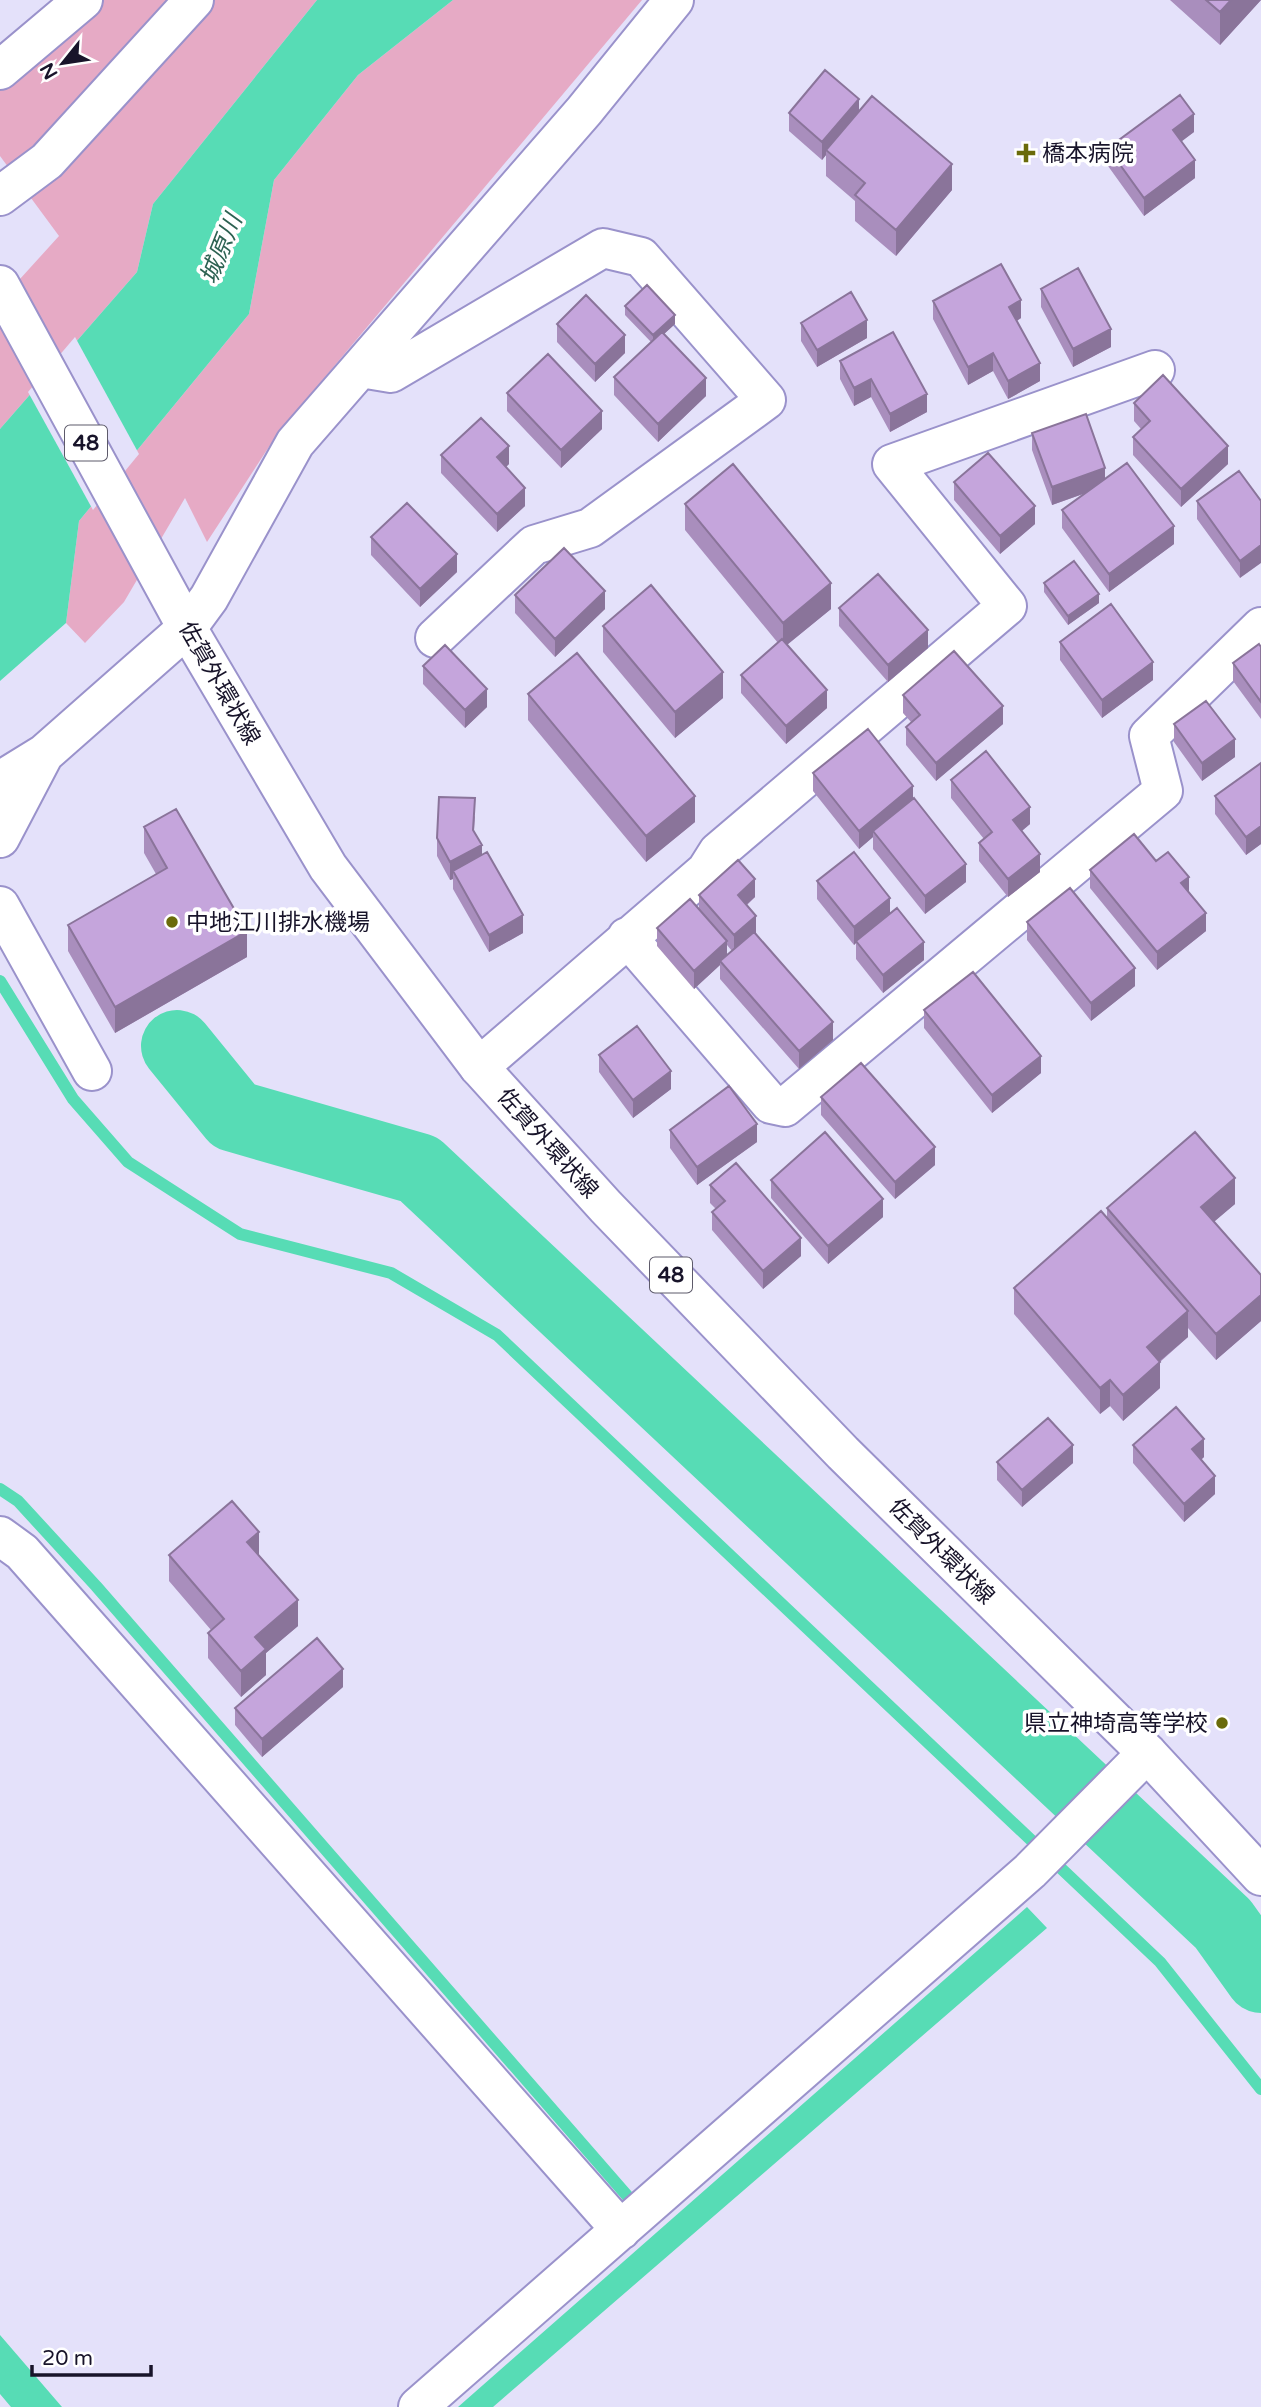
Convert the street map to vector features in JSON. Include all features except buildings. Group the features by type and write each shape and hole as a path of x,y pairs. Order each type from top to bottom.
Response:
{"street":[{"path":"0,70 83,0"},
{"path":"0,196 47,161 194,0"},
{"path":"3,810 44,754 179,615 209,598 295,443 584,111 674,0"},
{"path":"360,368 391,373 603,248 641,257 766,400 590,528 534,545 435,638"},
{"name":"佐賀外環状線","path":"0,285 179,615 328,867 479,1067 606,1207 843,1453 1135,1765 1261,1876"},
{"path":"479,1067 706,871 718,852 1007,606 892,464 1155,370"},
{"path":"627,937 771,1104 785,1107 1163,792 1149,736 1261,627"},
{"path":"0,906 92,1071"},
{"path":"0,1536 31,1562 621,2230"},
{"path":"418,2407 1030,1871 1135,1765"}],"shaded area":[{"path":"67,0 317,0 153,204 137,272 0,429 0,301 59,236 0,156 0,78"},
{"path":"453,0 642,0 278,433 207,542 185,498 124,602 85,643 66,623 79,521 249,314 274,180 358,75"}],"water":[{"name":"城原川","path":"317,0 453,0 358,75 274,180 249,314 79,521 66,623 0,681 0,429 137,272 153,204"},
{"path":"1027,1907 1047,1928 493,2407 458,2407"},
{"path":"0,2335 62,2407 11,2407 0,2394"}],"pier":[{"path":"75,337 139,454 93,510 28,392"}],"waterway":[{"path":"0,981 73,1099 128,1162 240,1234 391,1273 497,1335 1160,1962 1261,2089"},
{"path":"177,1046 234,1116 419,1169 1223,1924 1261,1977"},
{"path":"0,1489 18,1501 96,1586 630,2199"}],"place":[{"name":"橋本病院","path":"1026,153"},
{"name":"中地江川排水機場","path":"172,922"},
{"name":"県立神埼高等学校","path":"1222,1723"}]}
